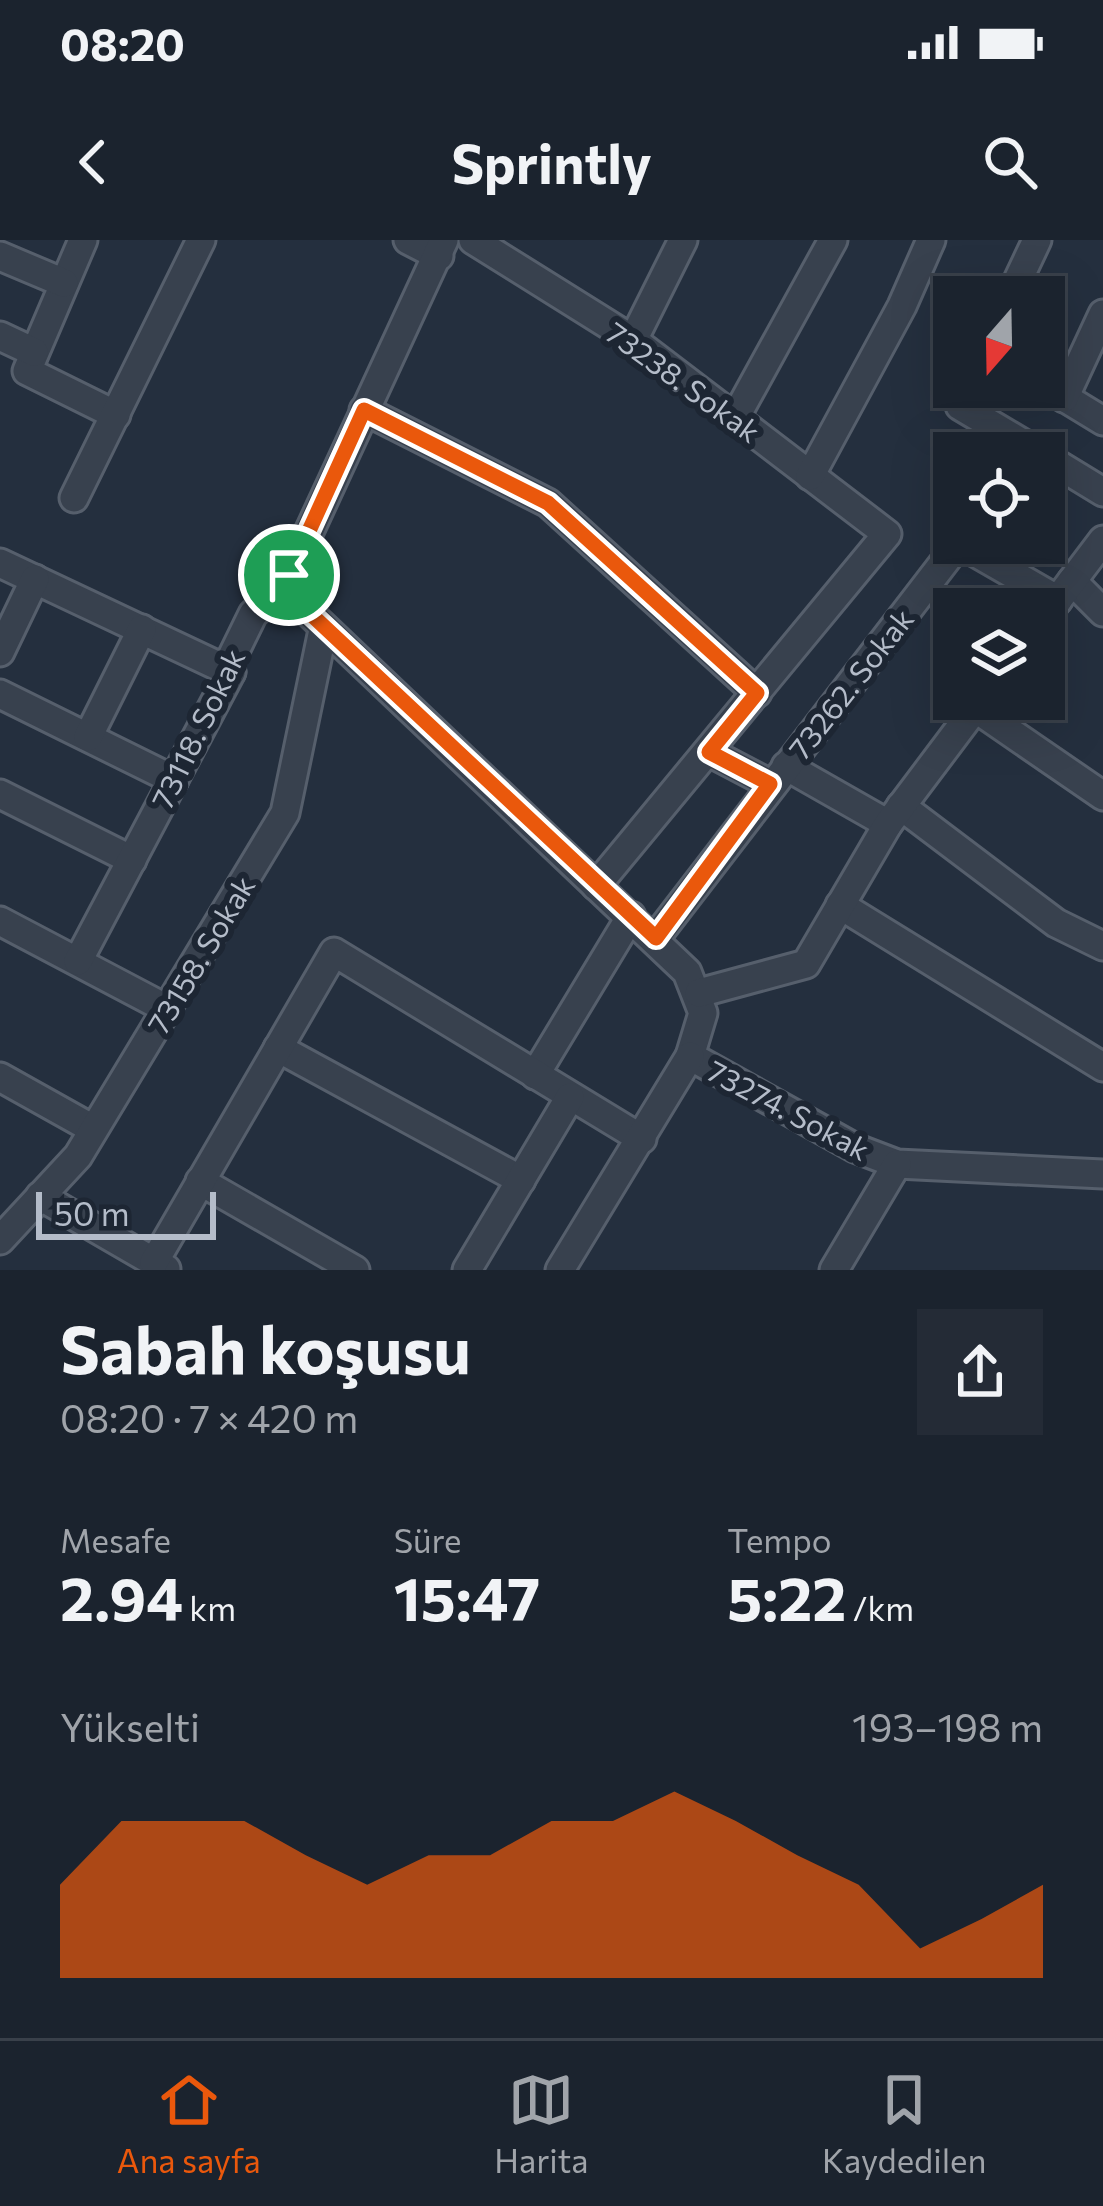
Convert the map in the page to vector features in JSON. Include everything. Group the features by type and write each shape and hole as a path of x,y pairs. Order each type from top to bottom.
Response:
{"street":[{"path":"83,240 27,371 116,415"},
{"path":"74,498 200,240"},
{"path":"408,240 441,248"},
{"name":"73238. Sokak","path":"473,240 633,340 886,534 757,693"},
{"path":"633,340 683,240"},
{"path":"735,418 833,240"},
{"path":"810,476 902,306 931,240"},
{"path":"1020,276 1036,240"},
{"name":"73118. Sokak","path":"78,962 231,673 229,663 253,614 283,588 441,248"},
{"path":"0,256 64,283"},
{"path":"1065,374 1103,314"},
{"path":"0,336 34,352"},
{"path":"1065,399 1103,421"},
{"path":"964,408 1003,432"},
{"path":"364,410 548,503 757,693 596,886"},
{"path":"1065,469 1103,492"},
{"path":"1065,591 1103,540"},
{"path":"0,563 231,673"},
{"name":"73262. Sokak","path":"656,938 943,564"},
{"name":"73262. Sokak","path":"995,564 1037,588"},
{"path":"0,652 34,579"},
{"path":"283,588 656,938 699,993 806,964 894,815 966,720"},
{"name":"73262. Sokak","path":"1065,602 1103,612"},
{"path":"88,737 142,629"},
{"name":"73158. Sokak","path":"0,1240 10,1214 40,1196 78,1156 285,813 323,630"},
{"path":"0,694 174,780"},
{"path":"1000,720 1103,796"},
{"path":"709,752 894,815 1056,923 1103,946"},
{"path":"0,794 132,860"},
{"path":"840,905 1103,1067"},
{"path":"535,1075 631,916"},
{"path":"0,921 167,1009"},
{"path":"40,1196 161,1266 200,1180 334,952 642,1139"},
{"name":"73274. Sokak","path":"699,993 703,1013 690,1056 855,1148 897,1164 1103,1174"},
{"path":"278,1048 520,1180"},
{"path":"560,1270 690,1056"},
{"path":"0,1077 93,1129"},
{"path":"467,1270 570,1097"},
{"path":"834,1270 897,1164"},
{"path":"200,1180 356,1270"}],"route":[{"path":"364,410 548,503 757,693 709,752 770,784 656,938 323,630 283,588 289,575 364,410"}]}
